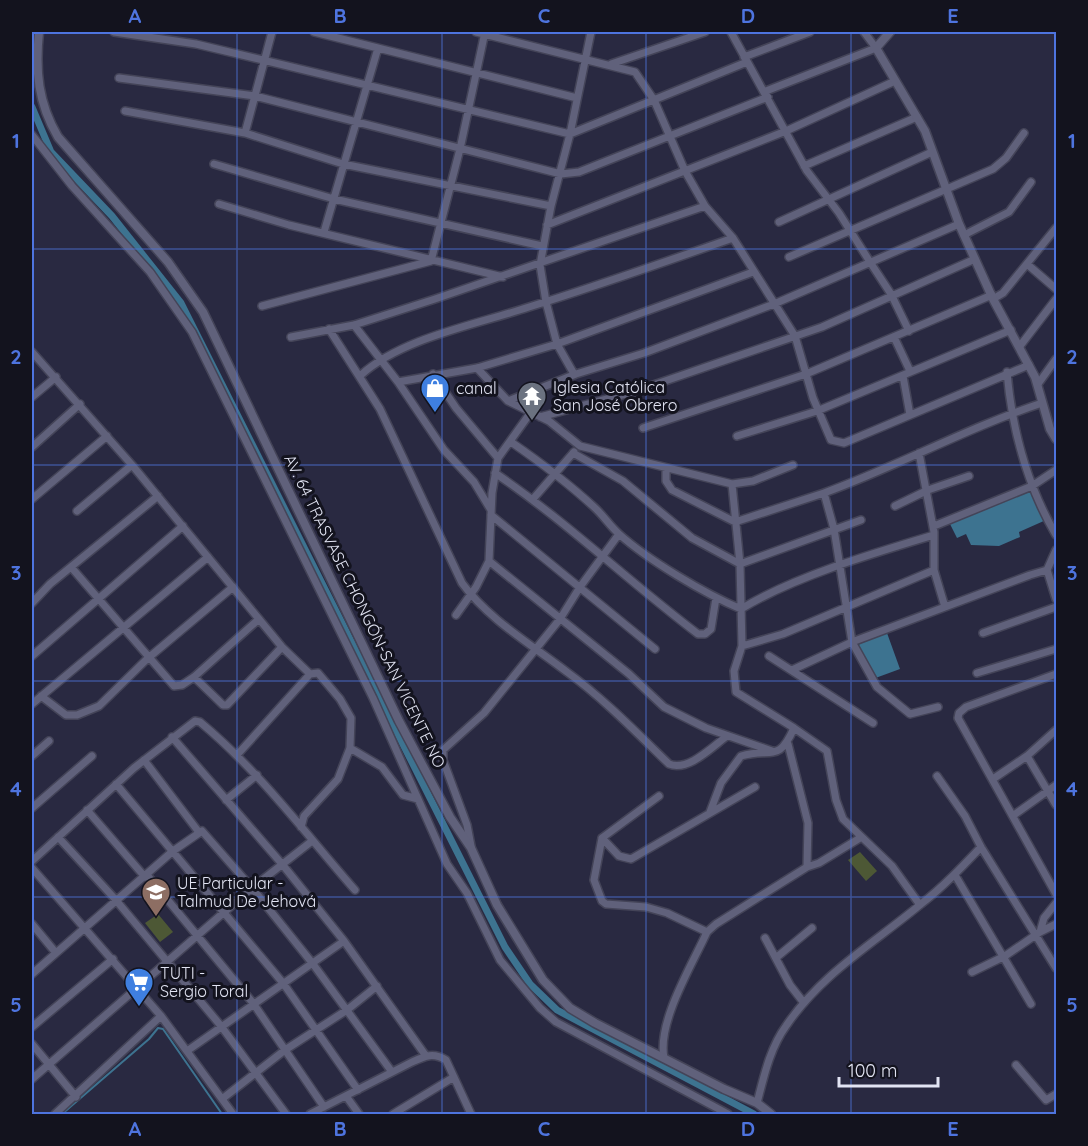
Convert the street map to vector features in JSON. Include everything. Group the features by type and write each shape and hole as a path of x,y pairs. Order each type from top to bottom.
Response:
{"street":[{"name":"AV. 64 TRASVASE CHONGÓN-SAN VICENTE NO","path":"39,32 37,79 47,119 58,137 192,293 399,721 450,817 471,848 497,905 522,949 543,980 570,1008 664,1058 757,1103 771,1114"},
{"path":"114,32 196,44 570,134 810,32"},
{"path":"245,133 272,32"},
{"path":"314,32 577,98"},
{"path":"476,32 611,64 635,72 654,100 685,171 705,206 733,238 795,336 817,411 831,440 844,443 1007,372 1029,365"},
{"path":"574,374 557,344 546,302 540,265 550,206 561,174 591,32"},
{"path":"611,64 705,32"},
{"path":"731,32 767,94 804,166 892,296 909,331"},
{"path":"864,32 917,117 959,224 992,297 1020,346 1038,384 1050,429 1056,439"},
{"path":"119,78 255,96 561,174 579,172 876,48 890,32"},
{"path":"431,261 460,149 485,33"},
{"path":"324,232 378,48"},
{"path":"547,225 786,131 895,81"},
{"path":"125,111 245,133 343,164 550,206"},
{"path":"804,166 917,117"},
{"path":"789,257 993,169 1006,158 1024,133"},
{"path":"32,135 72,186 150,272 192,332 373,698 447,864 467,893 495,952 540,1008 556,1022 728,1114"},
{"path":"780,222 932,152"},
{"path":"214,164 334,199 542,246"},
{"path":"964,235 1009,212 1031,182"},
{"path":"219,204 431,261 503,277"},
{"path":"291,337 354,325 540,265 705,206"},
{"path":"508,401 574,374 644,353 774,304 959,224"},
{"path":"643,428 806,374 1003,293 1056,228"},
{"path":"361,375 378,360 426,339 546,302 733,238"},
{"path":"540,417 633,392 795,336 975,259"},
{"path":"262,306 431,261"},
{"path":"1027,264 1056,288"},
{"path":"398,382 477,368 557,344 753,272"},
{"path":"1020,346 1056,299"},
{"path":"354,325 378,360 398,382 444,450 474,482 491,513 655,650"},
{"path":"329,329 361,375 380,409 462,583 471,595 534,649 569,673 669,764 676,767 685,765 727,736"},
{"path":"737,436 817,411 1011,330"},
{"path":"894,337 910,371"},
{"path":"32,352 132,465 282,647 310,674 320,674 346,708 353,725 350,748 338,779 304,816 301,827"},
{"path":"1038,384 1056,360"},
{"path":"477,368 508,401 540,417 580,446 732,484 753,481 793,465"},
{"path":"1007,372 1010,413 1032,486 1056,535"},
{"path":"433,374 456,408 498,458"},
{"path":"903,376 910,415"},
{"path":"32,397 56,377"},
{"path":"666,469 666,481 672,490 735,522 824,493 1010,413 1042,403"},
{"path":"32,447 80,404"},
{"path":"456,615 471,595 489,561 491,513 498,458 531,412"},
{"path":"1050,429 1056,421"},
{"path":"32,499 107,436"},
{"path":"511,442 555,473 596,508 619,534 716,598 741,609"},
{"path":"533,499 580,446"},
{"path":"573,453 624,481 692,537 740,564 861,520"},
{"path":"919,453 934,526 934,570 945,607"},
{"path":"77,511 132,465"},
{"path":"934,526 1032,486 1056,471"},
{"path":"495,473 533,499 601,557 698,634 705,634 711,629 716,598"},
{"path":"895,506 928,490 969,476"},
{"path":"732,484 740,564 742,646 734,671 736,692 827,751 836,800 843,819 892,866 920,905"},
{"path":"824,493 834,529 852,642 873,682 906,712 914,714 938,707"},
{"path":"32,603 71,567 158,496"},
{"path":"32,656 183,526"},
{"path":"471,848 467,825 443,760 443,750 484,713 560,619 580,587 619,534"},
{"path":"741,609 757,599 840,566 934,535"},
{"path":"1056,550 1047,570 1056,594"},
{"path":"32,704 208,557"},
{"path":"489,561 628,674 664,707 685,720 777,752"},
{"path":"71,567 147,658 174,686 182,685 194,677 259,619"},
{"path":"742,646 783,634 934,570"},
{"path":"792,670 852,642 1047,570"},
{"path":"32,692 66,715 88,712 99,706 147,658 233,587"},
{"path":"982,633 1056,607"},
{"path":"194,677 223,705 227,705 282,647"},
{"path":"977,674 1056,649"},
{"path":"769,656 873,723"},
{"path":"237,755 310,674"},
{"path":"1056,674 966,707 959,713 963,731 1014,815 1056,894"},
{"path":"32,861 144,760 190,723 200,722 257,775 355,890"},
{"path":"710,812 721,783 741,756 777,752 788,744 794,728"},
{"path":"993,779 1027,756 1056,730"},
{"path":"172,737 282,864 344,941 426,1056"},
{"path":"32,756 49,741"},
{"path":"788,744 808,823 807,867"},
{"path":"350,748 382,767 403,795 417,799"},
{"path":"32,808 92,756"},
{"path":"1027,756 1050,791 1056,806"},
{"path":"144,760 198,831 205,832 313,964 392,1072"},
{"path":"226,800 257,775"},
{"path":"936,776 965,816 981,848 1038,933 1056,968"},
{"path":"116,784 283,982 358,1090"},
{"path":"1014,815 1056,785"},
{"path":"602,837 619,856 631,860 755,787"},
{"path":"659,796 602,837 594,880 602,901 612,907 633,906 667,913 707,932"},
{"path":"87,810 253,1003 324,1107"},
{"path":"32,974 198,831"},
{"path":"58,837 116,901 221,1026 286,1114"},
{"path":"664,1058 663,1042 667,1022 707,932 716,924 807,867 860,837"},
{"path":"32,1079 252,888 312,842"},
{"path":"757,1103 766,1066 785,1027 804,1003 828,976 920,905 981,848"},
{"path":"32,868 161,1016 233,1114"},
{"path":"954,875 1005,956 1031,1004"},
{"path":"1038,933 1044,918 1056,903"},
{"path":"32,924 56,952"},
{"path":"972,972 1005,956 1038,933 1056,924"},
{"path":"777,957 812,928"},
{"path":"765,938 790,985 804,1003"},
{"path":"187,1051 344,941"},
{"path":"32,1027 113,959"},
{"path":"222,1099 285,1050 347,1010 377,986"},
{"path":"55,1114 161,1016"},
{"path":"32,1044 76,1097"},
{"path":"310,1114 426,1056 438,1055 446,1060 470,1112 461,1114"},
{"path":"1016,1065 1046,1100 1056,1094"},
{"path":"393,1114 453,1077"},
{"path":"346,1096 359,1114"}],"green space":[{"path":"860,852 877,871 866,881 848,860"},
{"path":"158,914 173,932 160,942 145,923"}],"water":[{"path":"1031,488 1046,520 1019,532 1020,537 999,546 971,545 966,534 957,538 949,522"},
{"path":"887,633 900,669 870,680 856,647 865,640"}],"waterway":[{"path":"32,107 51,152 112,216 181,303 505,947 530,984 557,1010 754,1114"},
{"path":"62,1114 149,1039 158,1028 163,1029 222,1114"}],"place":[{"name":"canal","path":"435,414"},
{"name":"Iglesia Católica San José Obrero","path":"532,422"},
{"name":"UE Particular - Talmud De Jehová","path":"156,918"},
{"name":"TUTI - Sergio Toral","path":"139,1008"}]}
